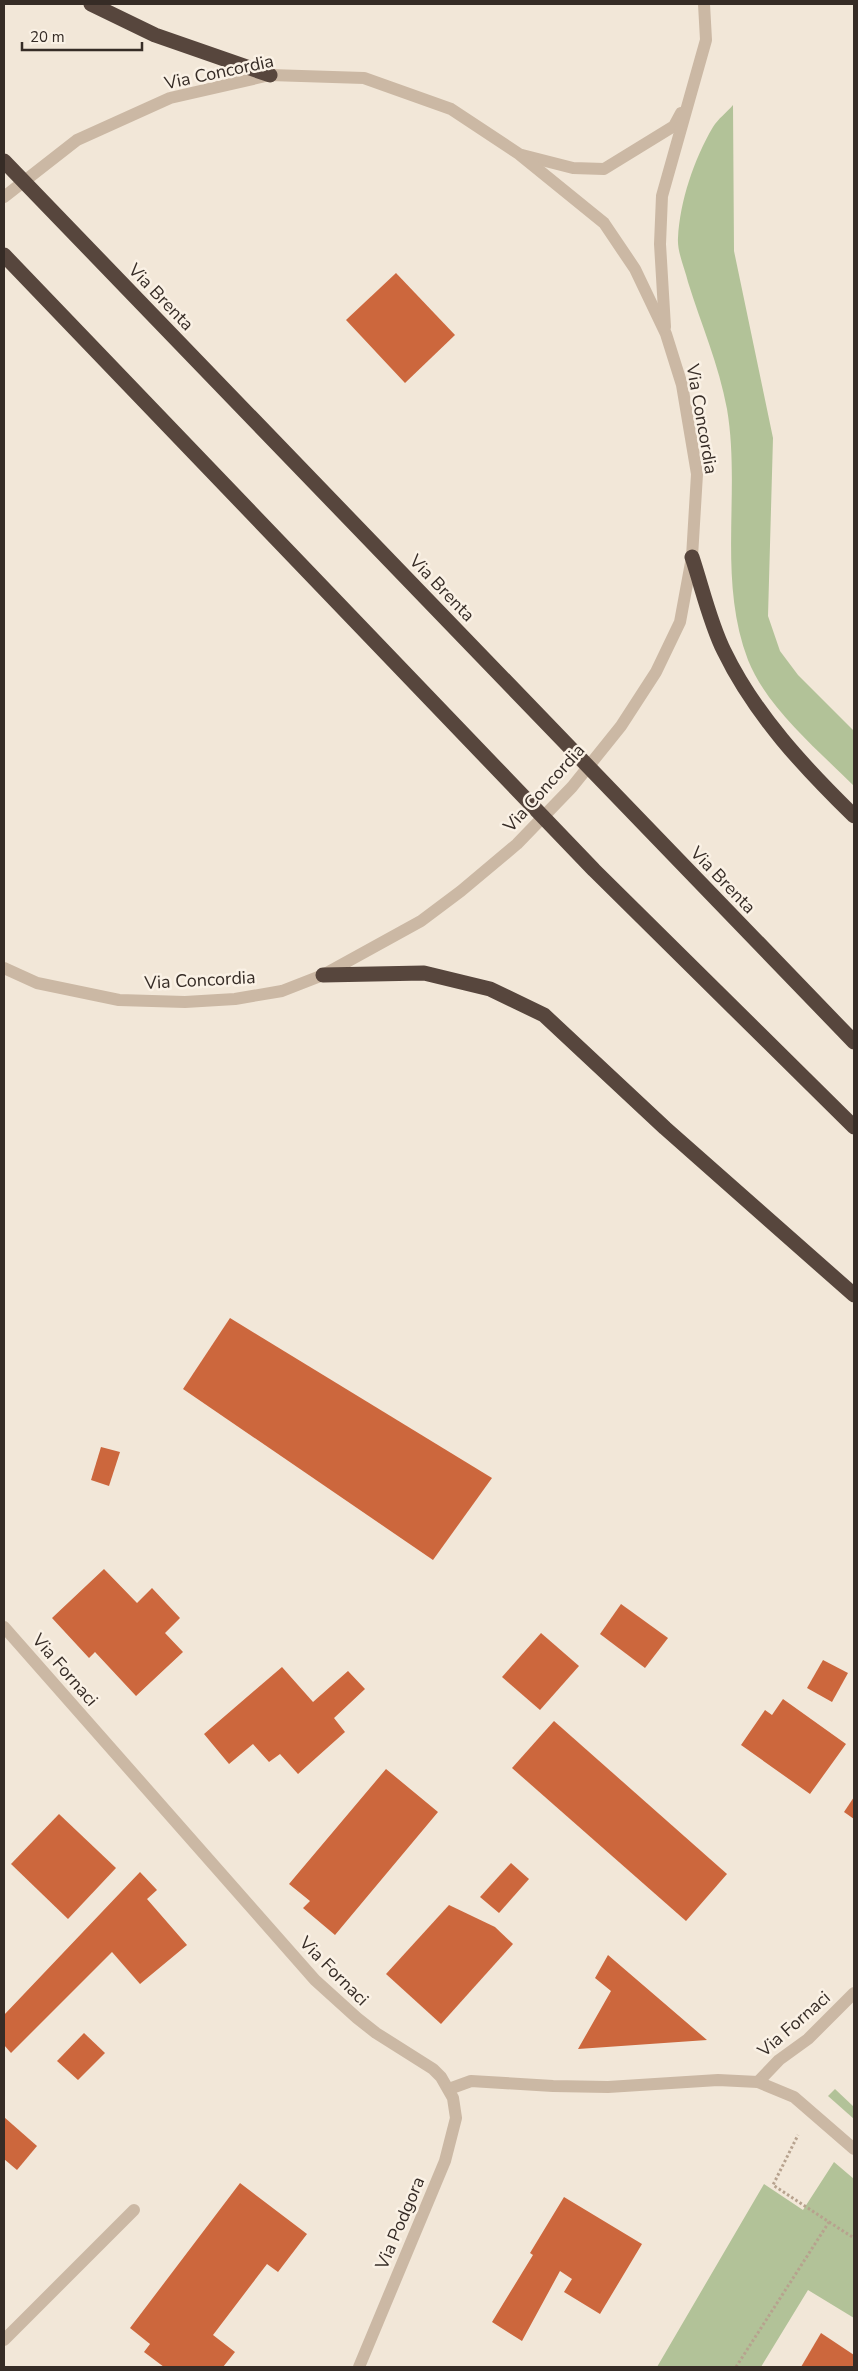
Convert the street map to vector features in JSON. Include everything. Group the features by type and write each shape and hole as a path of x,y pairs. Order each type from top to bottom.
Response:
{"highway":[{"path":"91,4 155,35 270,75"},
{"name":"Via Brenta","path":"4,161 854,1042"},
{"path":"4,255 594,870 854,1127"},
{"path":"692,557 724,651 763,717 817,779 854,816"},
{"path":"323,975 424,973 490,989 544,1015 665,1128 854,1295"}],"street":[{"path":"666,334 660,244 662,196 706,40 704,4"},
{"name":"Via Concordia","path":"4,196 77,140 170,98 270,75 364,78 451,109 519,154 604,223 635,269 666,334 682,385 697,474 692,557 680,622 656,672 620,726 572,787 517,844 461,891 421,921 323,975 282,991 235,999 184,1002 119,1000 37,983 4,968"},
{"path":"519,154 573,168 604,169 674,126 692,94"},
{"name":"Via Fornaci","path":"4,1626 298,1961 357,2018 434,2069 449,2089 471,2081 599,2087 718,2080 758,2082 794,2097 854,2149"},
{"name":"Via Fornaci","path":"758,2082 779,2060 808,2039 854,1993"},
{"name":"Via Podgora","path":"359,2367 445,2161 453,2136 455,2108 449,2089"},
{"path":"4,2340 134,2210"}],"path":[{"path":"799,2134 773,2184 854,2238"},
{"path":"736,2367 829,2222"}],"green space":[{"path":"733,105 734,251 773,438 768,616 780,651 798,675 854,731 854,786 795,728 768,695 748,660 739,629 731,566 732,472 731,440 727,409 719,376 688,282 678,243 679,224 685,195 694,166 713,127"},
{"path":"835,2089 854,2107 854,2119 828,2096"},
{"path":"834,2162 854,2179 854,2318 808,2290 761,2367 657,2367 764,2184 803,2210"}],"building":[{"path":"396,273 455,335 405,383 346,320"},
{"path":"230,1318 492,1478 433,1560 183,1389"},
{"path":"101,1447 120,1452 109,1486 91,1480"},
{"path":"104,1569 137,1603 152,1588 180,1618 165,1633 183,1652 136,1696 95,1652 89,1658 52,1618"},
{"path":"621,1604 668,1638 645,1668 600,1634"},
{"path":"541,1633 579,1666 540,1710 502,1677"},
{"path":"823,1660 848,1673 832,1702 807,1688"},
{"path":"282,1667 313,1702 348,1671 365,1689 334,1718 345,1732 298,1774 280,1754 269,1762 253,1744 229,1764 204,1734"},
{"path":"783,1699 846,1744 810,1794 741,1745 765,1710 772,1715"},
{"path":"554,1721 727,1874 686,1921 512,1768"},
{"path":"386,1769 438,1812 335,1935 303,1908 310,1901 289,1884"},
{"path":"854,1797 854,1819 844,1812"},
{"path":"59,1814 116,1868 68,1919 11,1864"},
{"path":"511,1863 529,1879 499,1913 480,1897"},
{"path":"140,1872 157,1890 147,1899 187,1945 140,1984 112,1952 11,2053 4,2045 4,2015"},
{"path":"449,1905 495,1927 513,1944 441,2024 386,1974"},
{"path":"608,1955 707,2040 578,2049 611,1991 595,1978"},
{"path":"84,2033 105,2053 78,2080 57,2061"},
{"path":"4,2117 37,2146 17,2170 4,2159"},
{"path":"240,2183 307,2234 278,2272 267,2264 213,2335 235,2352 223,2367 164,2367 144,2352 150,2344 130,2328"},
{"path":"564,2197 642,2244 600,2314 564,2292 572,2279 560,2271 522,2341 492,2322 533,2255 530,2253"},
{"path":"821,2333 854,2355 854,2367 801,2367"}]}
